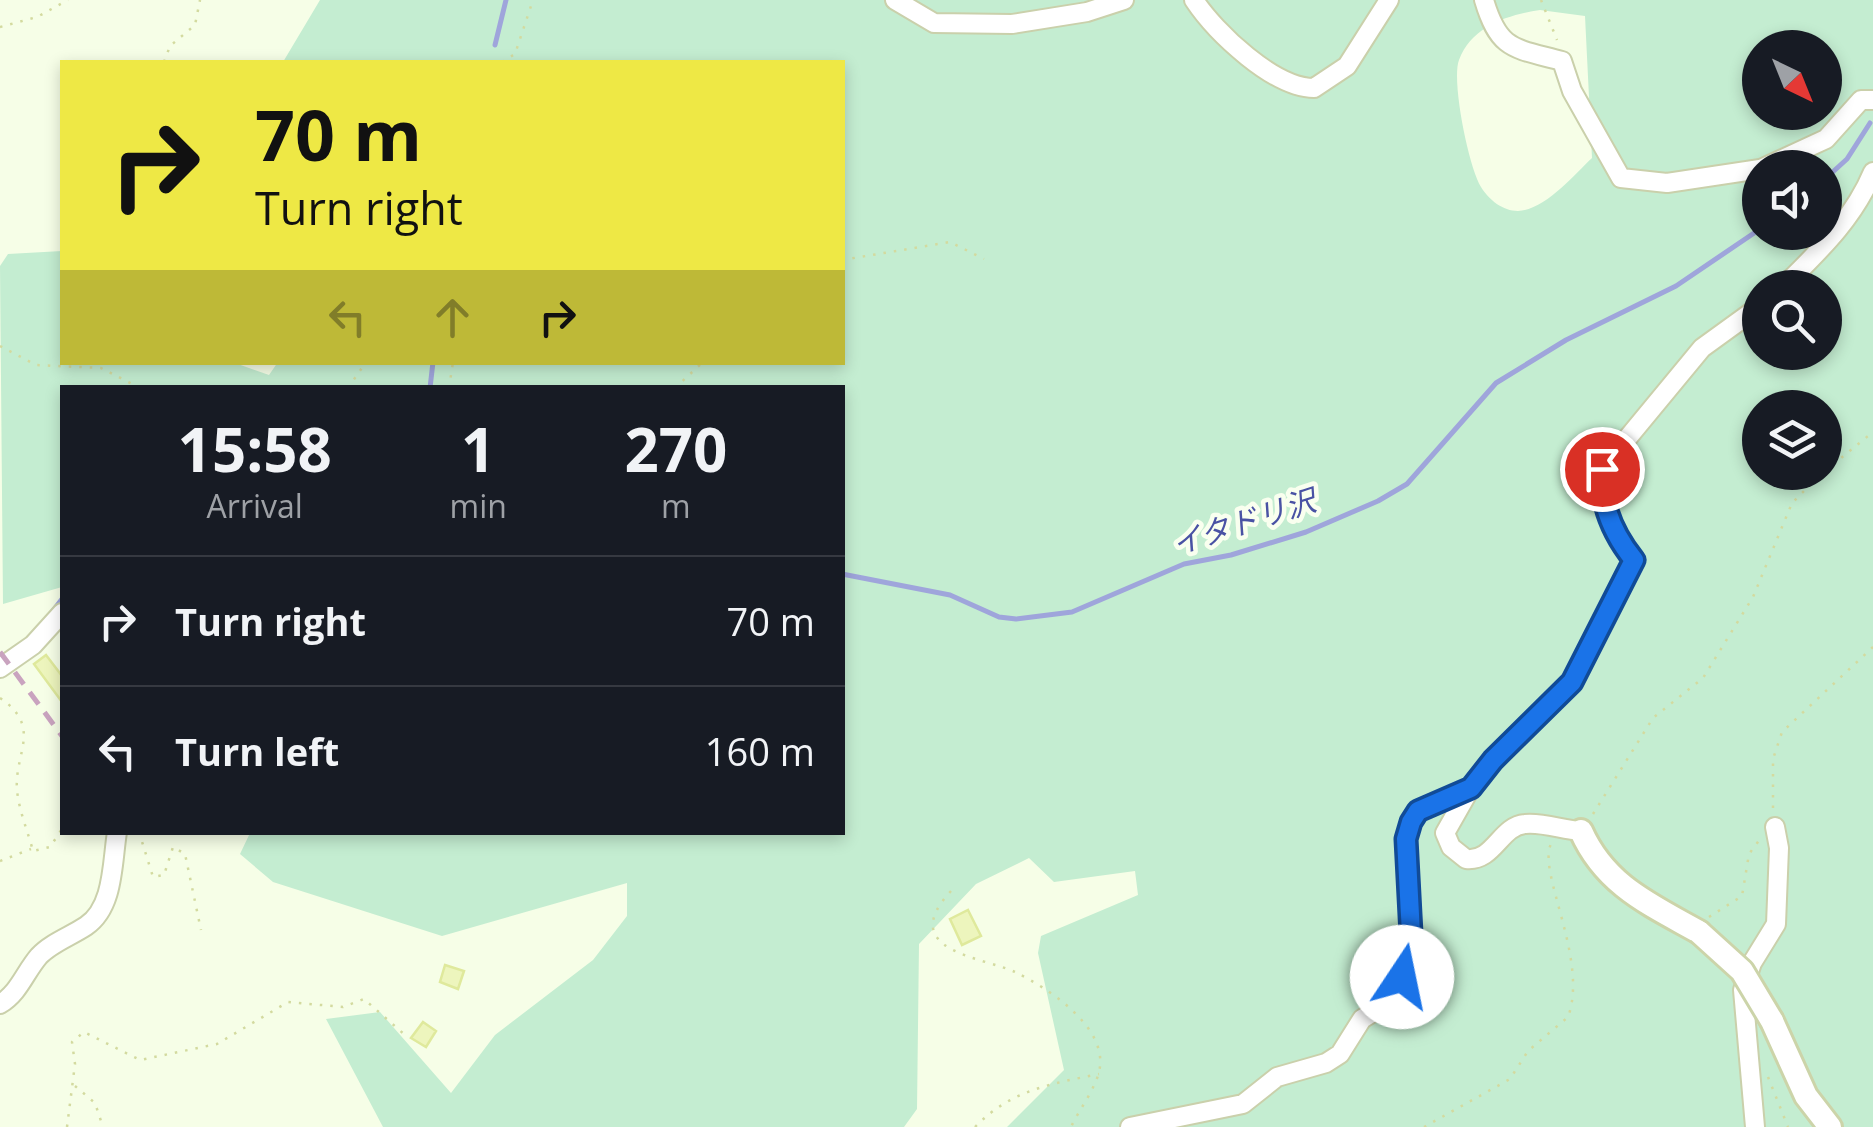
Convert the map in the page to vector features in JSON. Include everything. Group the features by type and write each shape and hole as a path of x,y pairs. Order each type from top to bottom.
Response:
{"street":[{"path":"894,0 934,23 1012,24 1087,12 1124,0"},
{"path":"1194,0 1220,34 1283,82 1314,88 1347,66 1389,0"},
{"path":"1484,0 1497,36 1506,46 1562,62 1572,91 1620,178 1667,183 1742,171"},
{"path":"1802,150 1826,139 1861,100 1873,100"},
{"path":"1800,270 1858,207 1873,172"},
{"path":"1742,319 1702,348 1602,469 1604,504 1622,545 1634,560 1572,682 1493,760 1445,833 1458,856 1476,860 1514,828 1526,824 1570,830 1620,887 1694,929 1742,970 1772,1021 1806,1096 1830,1127"},
{"path":"0,668 33,645 60,615"},
{"path":"1130,1127 1242,1104 1276,1077 1326,1063 1340,1054 1362,1019 1394,999 1402,977 1411,934 1406,839 1411,822 1418,811 1471,788"},
{"path":"1755,1127 1742,990 1752,962 1776,924 1780,848 1775,827"},
{"path":"0,1004 12,997 44,951 89,925 98,914 106,900 117,835"}],"path":[{"path":"0,27 37,17 68,0"},
{"path":"165,60 170,46 195,25 200,0"},
{"path":"505,60 515,54 534,0"},
{"path":"1541,0 1562,62"},
{"path":"845,260 950,242 984,259"},
{"path":"0,346 36,365 101,368 134,385"},
{"path":"678,385 700,365"},
{"path":"1842,457 1873,432"},
{"path":"1424,1127 1510,1079 1528,1052 1568,1016 1573,968 1568,929 1546,857 1653,718 1702,678 1753,597 1792,503 1805,490"},
{"path":"1694,929 1742,896 1754,844 1775,827 1772,759 1782,732 1873,647"},
{"path":"0,698 18,716 26,740 17,793 32,849"},
{"path":"0,860 32,849 45,850 60,831"},
{"path":"140,835 154,877 164,875 173,848 185,854 201,930"},
{"path":"951,891 936,906 934,923 949,949 961,957 1015,972 1054,996 1096,1041 1099,1074 1071,1127"},
{"path":"67,1127 74,1084 72,1042 76,1035 95,1035 140,1060 217,1044 288,1002 343,1007 364,999 405,1035"},
{"path":"976,1127 997,1105 1029,1088 1099,1074"},
{"path":"1767,1074 1788,1127"},
{"path":"74,1084 95,1104 103,1127"}],"green space":[{"path":"320,0 1873,0 1873,1127 1007,1127 1064,1070 1038,953 1041,936 1138,895 1135,871 1054,882 1029,858 976,884 919,944 917,1109 904,1127 383,1127 326,1019 380,1012 451,1093 495,1035 593,960 627,916 627,883 442,936 273,882 240,854 249,835 845,835 845,385 60,385 60,588 3,604 0,266 8,254 60,251 60,365 241,365 269,375 276,365 845,365 845,60 284,60","holes":["1540,10 1585,16 1592,158 1538,205 1518,211 1507,209 1481,187 1471,162 1457,86 1459,60 1473,39 1504,19"]}],"building":[{"path":"46,655 60,673 60,699 34,664"},
{"path":"968,910 981,936 962,945 950,919"},
{"path":"1423,948 1430,949 1431,991 1414,987"},
{"path":"445,965 464,971 458,989 440,982"},
{"path":"423,1022 436,1031 426,1047 411,1038"}],"waterway":[{"path":"495,45 506,0"},
{"name":"イタドリ沢","path":"1842,164 1870,123"},
{"name":"イタドリ沢","path":"845,575 950,595 999,617 1016,619 1072,612 1184,564 1231,555 1306,532 1407,484 1496,383 1566,340 1676,286 1742,241"},
{"path":"430,385 433,365"},
{"path":"49,616 60,602"}],"railway":[{"path":"0,652 60,733"}],"route":[{"path":"1402,977 1411,934 1406,839 1411,822 1418,811 1471,788 1493,760 1572,682 1634,560 1622,545 1604,504 1602,469"}]}
